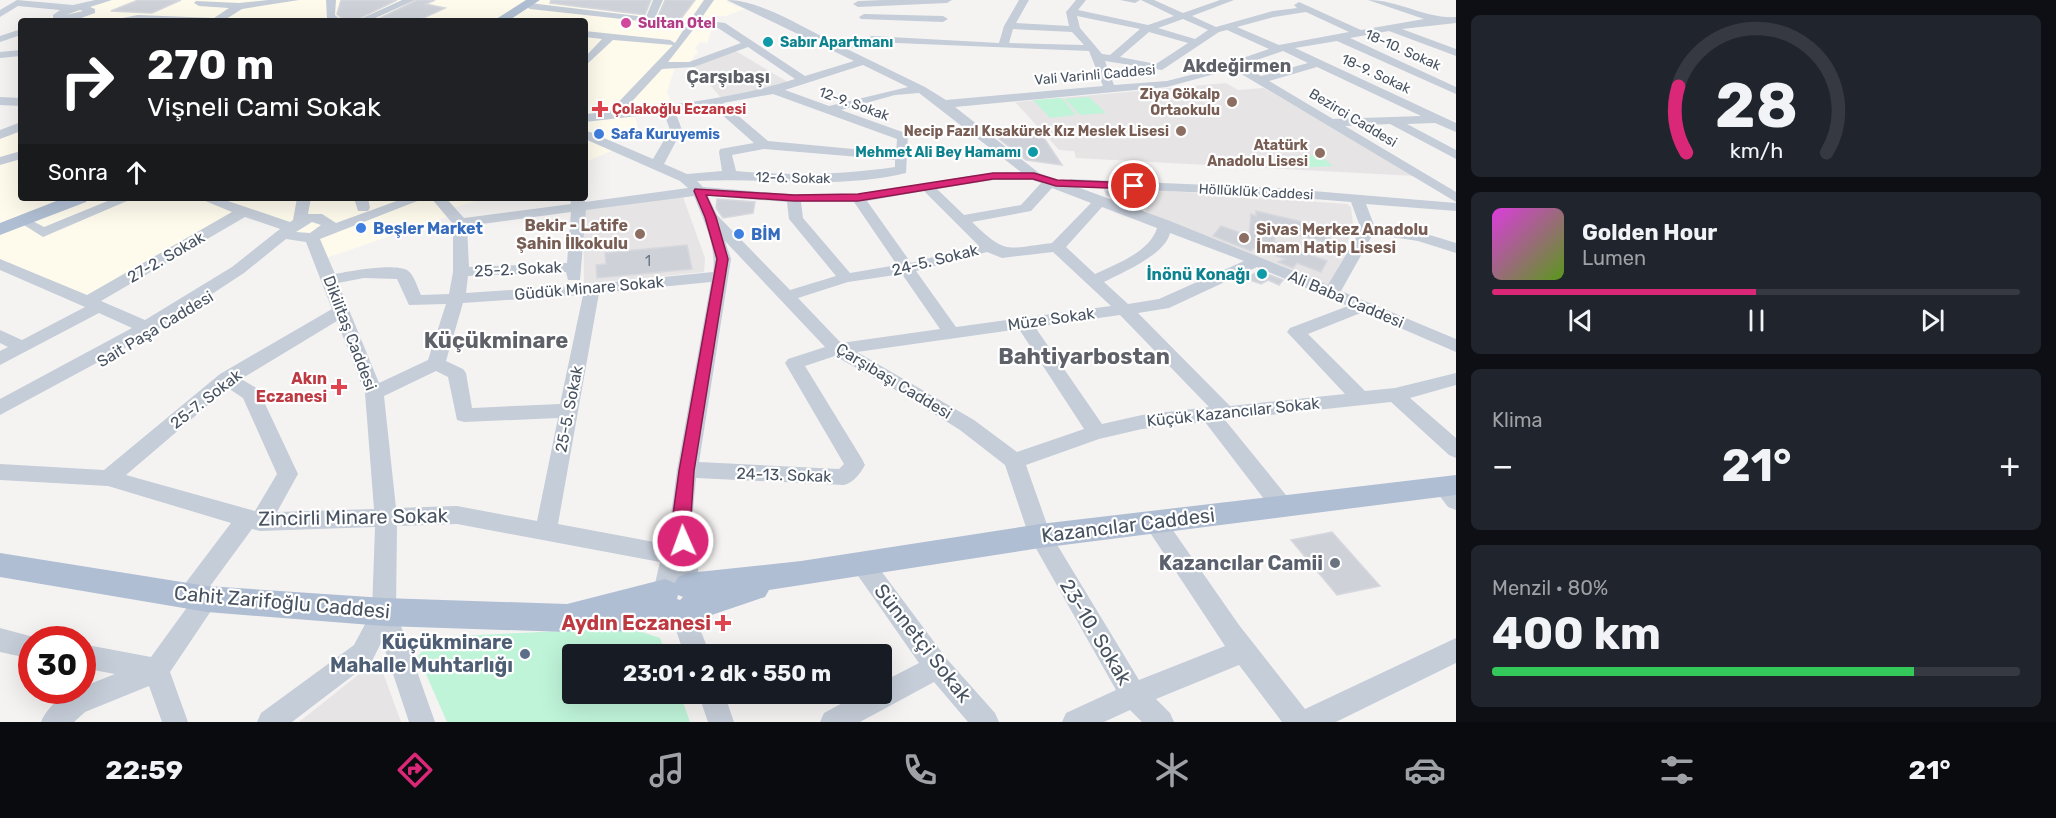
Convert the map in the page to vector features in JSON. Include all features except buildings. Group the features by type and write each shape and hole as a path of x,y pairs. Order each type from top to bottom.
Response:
{"main road":[{"path":"505,18 535,2"},
{"path":"510,18 535,2"},
{"path":"0,220 51,201"},
{"path":"0,229 72,201"},
{"name":"Kazancılar Caddesi","path":"680,602 801,574 1040,536 1282,506 1451,491"},
{"name":"Cahit Zarifoğlu Caddesi","path":"0,565 198,597 384,612 567,618 636,617 680,602"}],"street":[{"path":"0,14 14,2 85,12 99,0"},
{"path":"66,18 85,12 107,0"},
{"path":"172,18 201,1 224,2 239,6 262,6 291,0"},
{"path":"321,0 332,0 330,16 333,18"},
{"path":"367,18 406,0"},
{"path":"535,2 562,0"},
{"path":"649,20 657,0"},
{"path":"588,133 614,115 660,66 689,24 700,0"},
{"path":"588,124 630,89 710,0"},
{"path":"732,0 921,89 944,104 1034,176"},
{"path":"873,39 857,2 947,0"},
{"path":"1003,46 1009,26 1022,0"},
{"path":"1081,0 1071,12 1074,29 1098,57 1109,88"},
{"path":"1126,0 1135,0"},
{"path":"1146,0 1215,30"},
{"path":"1112,59 1146,29 1180,15 1229,0"},
{"path":"1289,0 1359,33"},
{"path":"1373,0 1456,26"},
{"path":"66,18 118,1"},
{"path":"934,1 946,31"},
{"path":"14,2 60,18"},
{"path":"535,2 649,20 721,25 805,81"},
{"path":"221,18 239,6"},
{"path":"1098,57 1158,68 1215,30 1273,14 1308,9"},
{"path":"1434,19 1456,9"},
{"path":"1071,12 1125,21 1195,42"},
{"path":"864,17 946,31 1003,46 1092,48"},
{"name":"Vali Varinli Caddesi","path":"944,104 1167,84 1234,65 1281,48 1434,19 1456,20"},
{"path":"1409,25 1456,40"},
{"path":"1009,26 1074,29"},
{"name":"18-9. Sokak","path":"1227,26 1319,63 1456,128"},
{"path":"1390,28 1456,52"},
{"path":"836,49 873,39 946,31"},
{"path":"588,34 670,43"},
{"path":"0,41 18,35"},
{"path":"588,60 610,37"},
{"name":"18-10. Sokak","path":"1338,37 1456,91"},
{"path":"660,66 690,65 750,43"},
{"path":"2,56 18,53"},
{"path":"588,118 715,102 774,90 864,61"},
{"path":"1260,80 1319,63"},
{"name":"Bezirci Caddesi","path":"1234,65 1456,198"},
{"path":"827,110 895,92 921,89"},
{"name":"12-9. Sokak","path":"774,90 904,137 901,164 921,188 962,219 989,247"},
{"path":"0,101 18,102"},
{"path":"715,102 764,145"},
{"path":"657,164 676,130 668,109"},
{"path":"1331,123 1456,118"},
{"path":"1391,120 1456,155"},
{"path":"0,135 18,127"},
{"name":"Çarşıbaşı Caddesi","path":"588,136 685,178 699,191 710,217 837,349 908,388 967,425 1014,461"},
{"path":"730,175 725,152 764,145 901,164"},
{"path":"0,161 18,156"},
{"name":"12-6. Sokak","path":"685,178 730,175 817,180 901,164"},
{"path":"460,223 578,202 699,191 794,198 858,198 993,176 1034,176"},
{"name":"Ali Baba Caddesi","path":"1034,176 1166,224 1455,344"},
{"path":"962,219 1026,208 1053,182"},
{"name":"Höllüklük Caddesi","path":"1053,182 1276,192 1456,207"},
{"path":"794,198 796,219 846,278"},
{"path":"858,198 951,332"},
{"path":"1101,200 1057,247 1124,309 1217,413 1282,506"},
{"path":"1357,200 1368,229"},
{"path":"23,220 43,232 120,201"},
{"path":"213,201 243,212 306,229 407,201"},
{"path":"304,201 306,229"},
{"path":"374,393 436,364 457,297 461,272 460,223 441,201"},
{"name":"25-5. Sokak","path":"546,530 568,411 582,290 575,267 578,202"},
{"path":"306,229 362,203"},
{"name":"27-2. Sokak","path":"0,359 243,212"},
{"path":"680,602 681,522 687,471 723,259 710,217"},
{"path":"1094,281 1135,260 1161,238 1166,224"},
{"name":"Dikilitaş Caddesi","path":"306,229 330,280 374,393 386,519 384,612"},
{"name":"Sait Paşa Caddesi","path":"0,408 148,328 306,229"},
{"name":"Sait Paşa Caddesi","path":"0,420 170,323 289,246 306,229"},
{"path":"1368,229 1420,237 1456,248"},
{"path":"1332,292 1368,229"},
{"name":"24-5. Sokak","path":"787,296 846,278 908,268 989,247 1002,253 1057,247"},
{"name":"Müze Sokak","path":"837,349 1163,304 1257,261"},
{"path":"0,264 148,328"},
{"name":"25-2. Sokak","path":"461,272 575,267"},
{"name":"Güdük Minare Sokak","path":"330,280 364,273 403,274 415,301 582,290 720,276"},
{"path":"1361,399 1296,332 1364,306"},
{"name":"25-7. Sokak","path":"108,478 227,379 341,311"},
{"path":"1023,323 1097,432"},
{"path":"0,336 23,347"},
{"name":"24-13. Sokak","path":"687,471 844,477 855,465 794,363 837,349"},
{"path":"436,364 457,373 464,415 568,411"},
{"path":"54,722 76,703 157,670 198,597 288,474 251,394 227,379"},
{"name":"Küçük Kazancılar Sokak","path":"1014,461 1097,432 1142,422 1395,395 1456,379"},
{"path":"1395,395 1456,450"},
{"path":"1014,461 1040,536"},
{"name":"Zincirli Minare Sokak","path":"0,472 108,478 253,520 386,519 457,515 673,555"},
{"path":"681,522 673,555 680,602 694,644"},
{"path":"1155,522 1243,651 1298,722"},
{"name":"23-10. Sokak","path":"1040,536 1134,695 1161,722"},
{"name":"Sünnetçi Sokak","path":"862,563 937,667 986,722"},
{"path":"270,722 363,653 384,612"},
{"path":"384,612 422,722"},
{"path":"1,642 18,644"},
{"path":"1307,722 1456,650"},
{"path":"1076,722 1134,695 1243,651"},
{"path":"96,659 157,670"},
{"path":"833,722 937,667"},
{"path":"157,670 175,722"},
{"path":"715,704 722,722"}],"shaded area":[{"path":"96,0 728,0 726,2 744,9 726,16 716,16 707,43 700,42 695,48 698,51 687,66 675,67 667,92 674,111 635,116 639,132 612,142 614,150 588,161 588,18 50,18 60,11"},
{"path":"734,50 786,83 721,98 694,66"},
{"path":"1226,83 1238,90 1264,88 1415,176 1076,158 1074,151 1059,150 1015,102"},
{"path":"18,126 18,201 475,201 453,208 449,216 317,261 310,242 243,215 85,304 0,268 0,134"},
{"path":"1141,189 1347,204 1351,207 1353,224 1344,256 1329,287 1144,215 1148,206"},
{"name":"Bekir - Latife Şahin İlkokulu","path":"683,197 705,258 704,272 584,284 583,209"},
{"path":"378,659 401,722 299,722"}],"green space":[{"path":"1089,97 1106,113 1080,115 1065,99"},
{"path":"1062,98 1076,115 1050,118 1033,100"},
{"path":"1319,155 1333,166 1295,168 1282,157"},
{"path":"630,628 660,638 662,644 562,644 562,704 684,704 690,722 447,722 418,656 434,637"}],"place":[{"name":"Sultan Otel","path":"626,23"},
{"name":"Sabır Apartmanı","path":"768,42"},
{"name":"Ziya Gökalp Ortaokulu","path":"1232,102"},
{"name":"Çolakoğlu Eczanesi","path":"600,109"},
{"name":"Necip Fazıl Kısakürek Kız Meslek Lisesi","path":"1181,131"},
{"name":"Safa Kuruyemis","path":"599,134"},
{"name":"Mehmet Ali Bey Hamamı","path":"1033,152"},
{"name":"Atatürk Anadolu Lisesi","path":"1320,153"},
{"name":"Beşler Market","path":"361,228"},
{"name":"Bekir - Latife Şahin İlkokulu","path":"640,234"},
{"name":"BİM","path":"739,234"},
{"name":"Sivas Merkez Anadolu İmam Hatip Lisesi","path":"1244,238"},
{"name":"İnönü Konağı","path":"1262,274"},
{"name":"Akın Eczanesi","path":"339,387"},
{"name":"Kazancılar Camii","path":"1335,563"},
{"name":"Aydın Eczanesi","path":"723,623"},
{"name":"Küçükminare Mahalle Muhtarlığı","path":"525,654"}],"district":[{"name":"Akdeğirmen","path":"1237,66"},
{"name":"Çarşıbaşı","path":"728,77"},
{"name":"Küçükminare","path":"496,340"},
{"name":"Bahtiyarbostan","path":"1084,356"}],"route":[{"path":"683,541 681,522 687,471 723,259 699,191 794,198 858,198 993,176 1034,176 1056,183 1134,186"}]}
